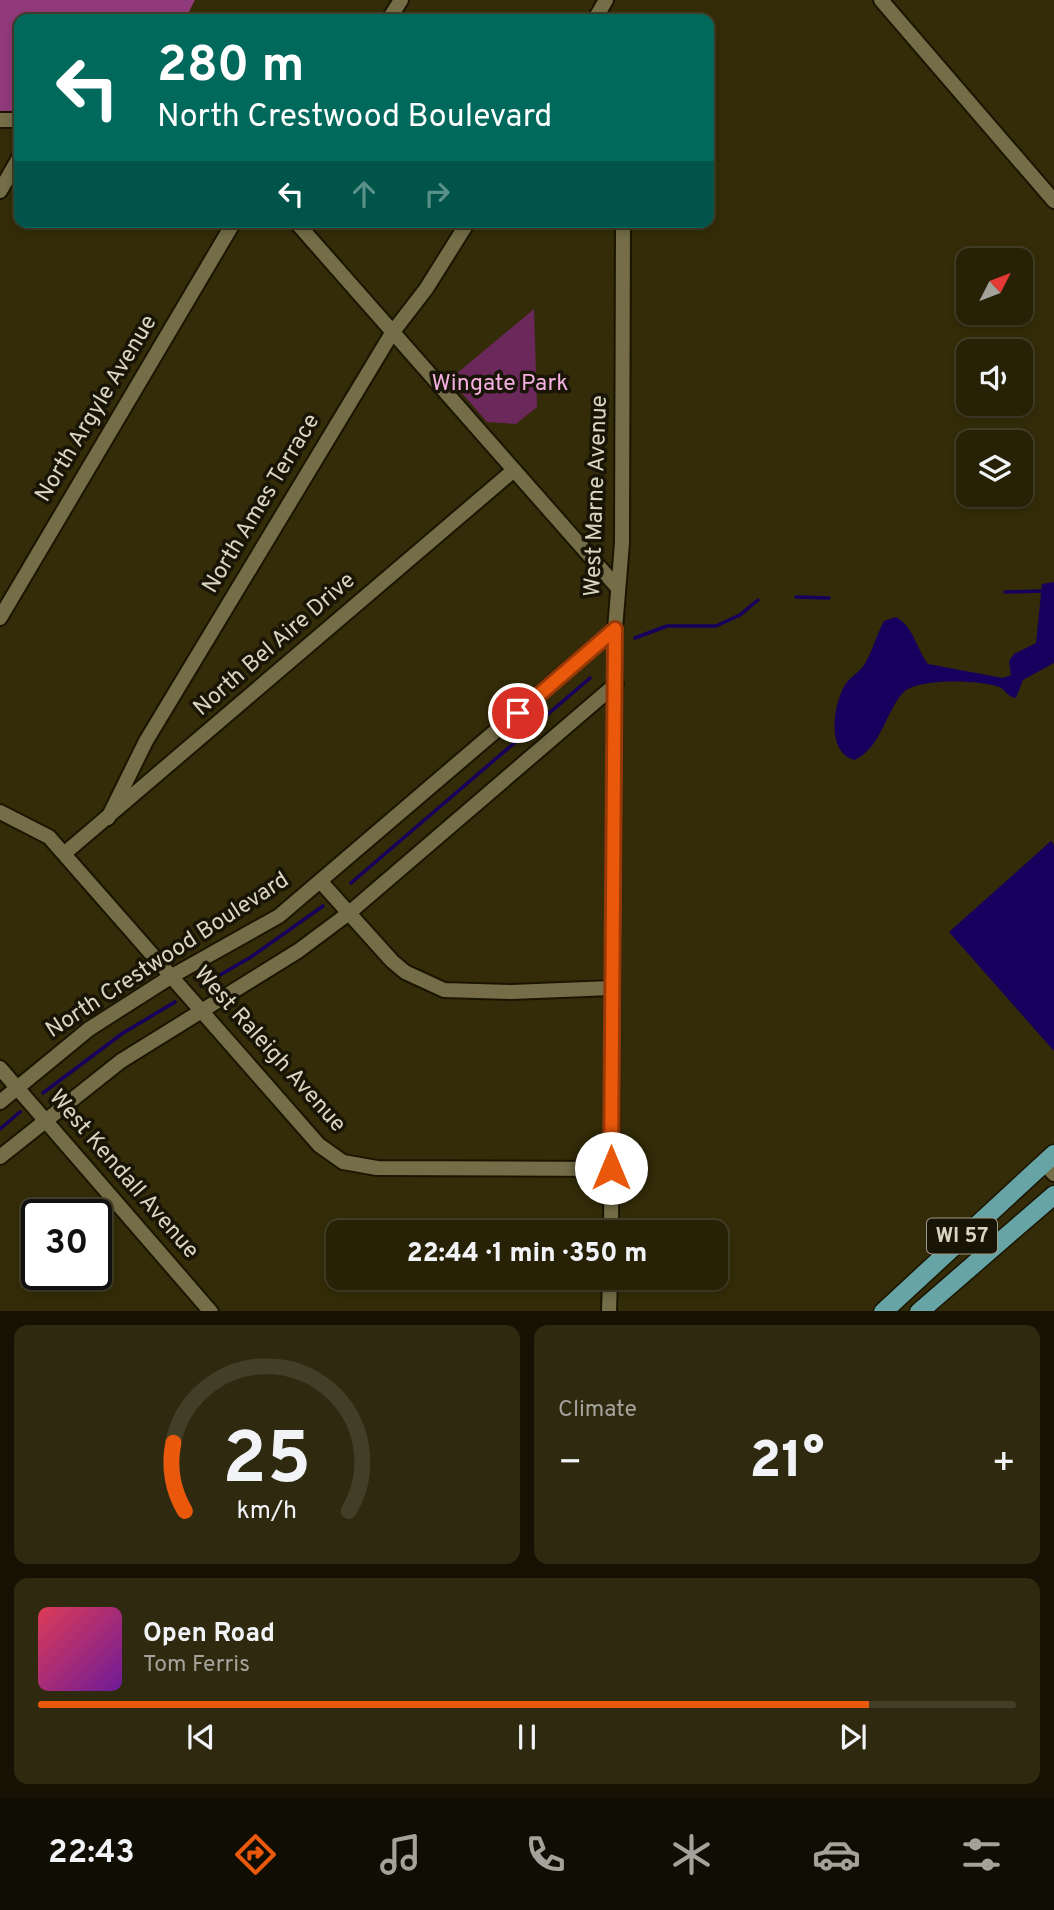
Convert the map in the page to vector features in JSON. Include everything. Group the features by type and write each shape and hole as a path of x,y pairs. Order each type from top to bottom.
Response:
{"main road":[{"name":"WI 57","path":"883,1311 1051,1164"},
{"name":"WI 57","path":"919,1311 1054,1195"}],"street":[{"path":"881,0 1054,201"},
{"path":"0,191 14,167"},
{"name":"North Argyle Avenue","path":"0,618 230,228"},
{"path":"301,228 617,587"},
{"name":"North Ames Terrace","path":"108,818 146,741 392,333 426,289 464,228"},
{"name":"West Marne Avenue","path":"611,1220 615,629 622,543 623,228"},
{"name":"North Bel Aire Drive","path":"65,853 514,471"},
{"name":"North Crestwood Boulevard","path":"0,1102 89,1028 172,976 279,916 615,629"},
{"path":"0,1157 44,1119 121,1060 298,951 349,913 616,684"},
{"name":"West Raleigh Avenue","path":"0,812 49,837 65,853 319,1145 343,1163 377,1168 611,1168"},
{"path":"321,882 405,972 444,990 612,988"},
{"name":"West Kendall Avenue","path":"0,1068 211,1311"},
{"path":"610,1290 610,1311"}],"green space":[{"name":"Wingate Park","path":"534,309 537,407 516,424 487,422 450,379"}],"shaded area":[{"path":"0,0 195,0 188,14 14,14 14,115 0,116"},
{"path":"1054,582 1054,663 1023,680 1016,698 999,687 978,683 922,684 901,695 874,742 861,756 855,760 839,748 834,726 838,701 847,682 866,662 884,621 896,617 902,621 928,664 1003,678 1011,675 1009,661 1014,654 1036,643 1042,584"},
{"path":"1051,841 1054,845 1054,1051 949,932"}],"waterway":[{"path":"1005,592 1043,591"},
{"path":"796,597 829,598"},
{"path":"635,638 667,626 716,626 740,615 758,600"},
{"path":"351,883 590,678"},
{"path":"201,986 251,957 323,906"},
{"path":"43,1093 123,1033 175,1002"},
{"path":"0,1129 20,1112"}],"route":[{"path":"518,713 615,629 611,1168"}]}
